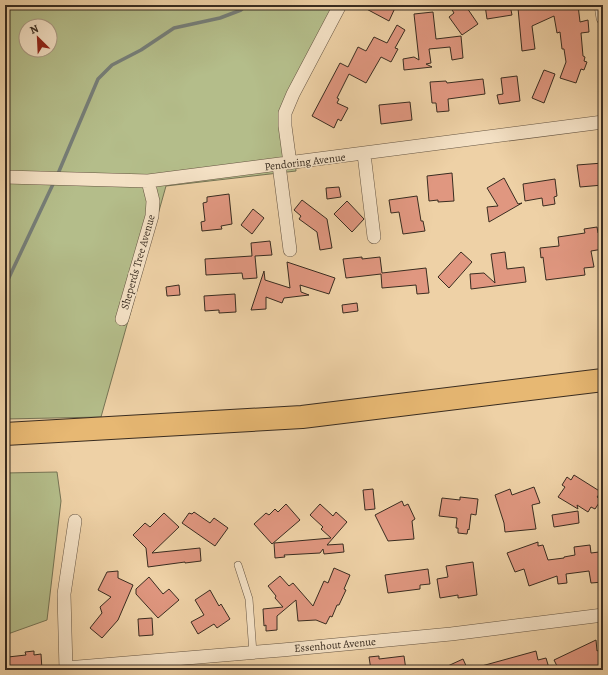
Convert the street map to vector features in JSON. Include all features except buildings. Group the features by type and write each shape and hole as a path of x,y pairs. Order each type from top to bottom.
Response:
{"highway":[{"path":"5,434 302,417 603,380"}],"street":[{"path":"290,250 284,164 285,113 293,94 340,5"},
{"path":"601,5 603,18"},
{"name":"Pendoring Avenue","path":"5,177 148,181 603,122"},
{"path":"364,154 374,237"},
{"name":"Sheperds Tree Avenue","path":"122,319 152,216 153,201 148,181"},
{"path":"66,669 64,594 75,521"},
{"name":"Essenhout Avenue","path":"66,669 451,634 603,616"}],"lane":[{"path":"238,565 249,599 253,653"}],"green space":[{"path":"5,5 344,5 289,108 296,171 166,186 101,417 5,419"},
{"path":"57,472 61,501 47,620 5,635 5,473"}],"waterway":[{"path":"57,176 98,79 112,65 141,50 174,28 220,18 241,10 247,5"},
{"path":"5,286 54,182"}]}
